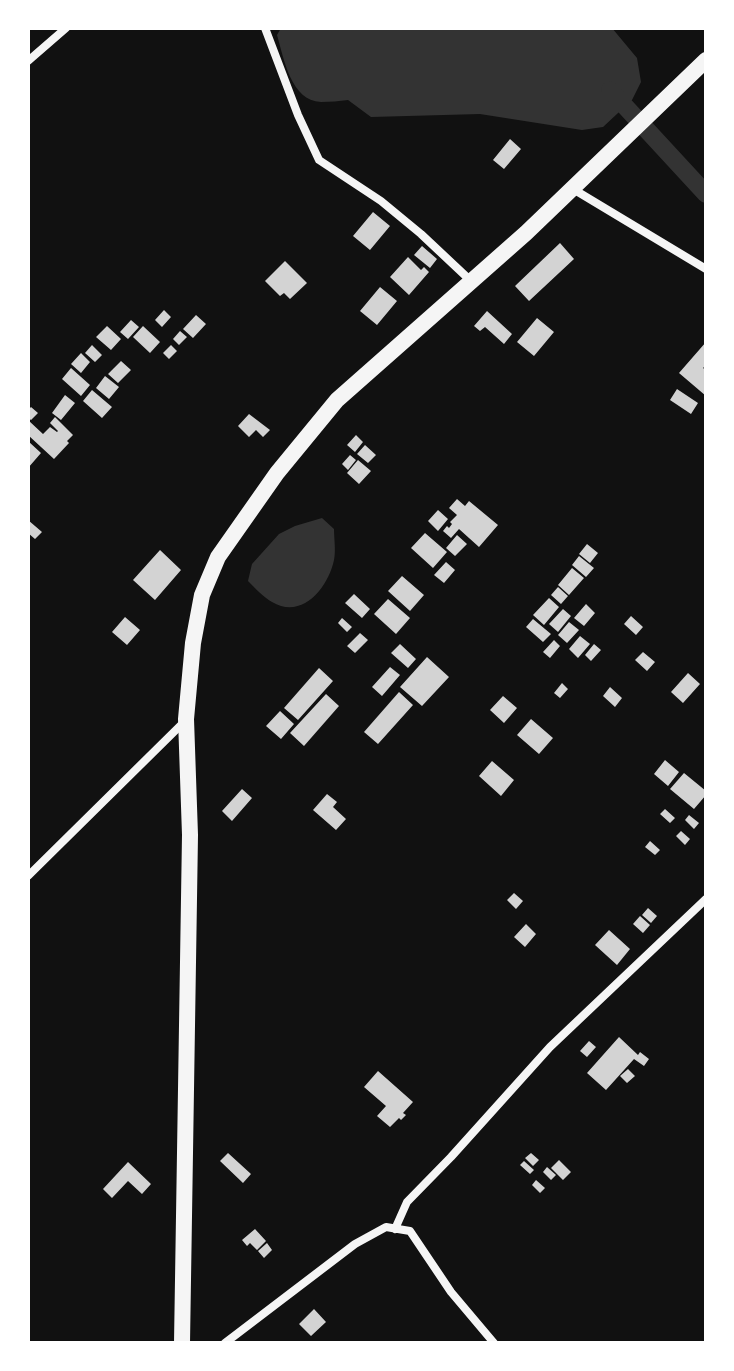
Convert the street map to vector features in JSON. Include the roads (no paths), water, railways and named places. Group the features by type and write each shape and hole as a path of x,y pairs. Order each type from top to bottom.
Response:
{"highway":[{"path":"182,1343 190,835 186,719 193,643 202,595 218,557 277,473 337,400 572,188 706,60"}],"street":[{"path":"28,61 66,28"},
{"path":"265,28 319,160 381,201 471,281"},
{"path":"572,188 706,269"},
{"path":"28,876 186,719"},
{"path":"395,1229 407,1202 550,1047 706,899"},
{"path":"225,1343 355,1244 386,1227 410,1231 451,1292 494,1343"}],"waterway":[{"path":"610,90 706,194"}]}
